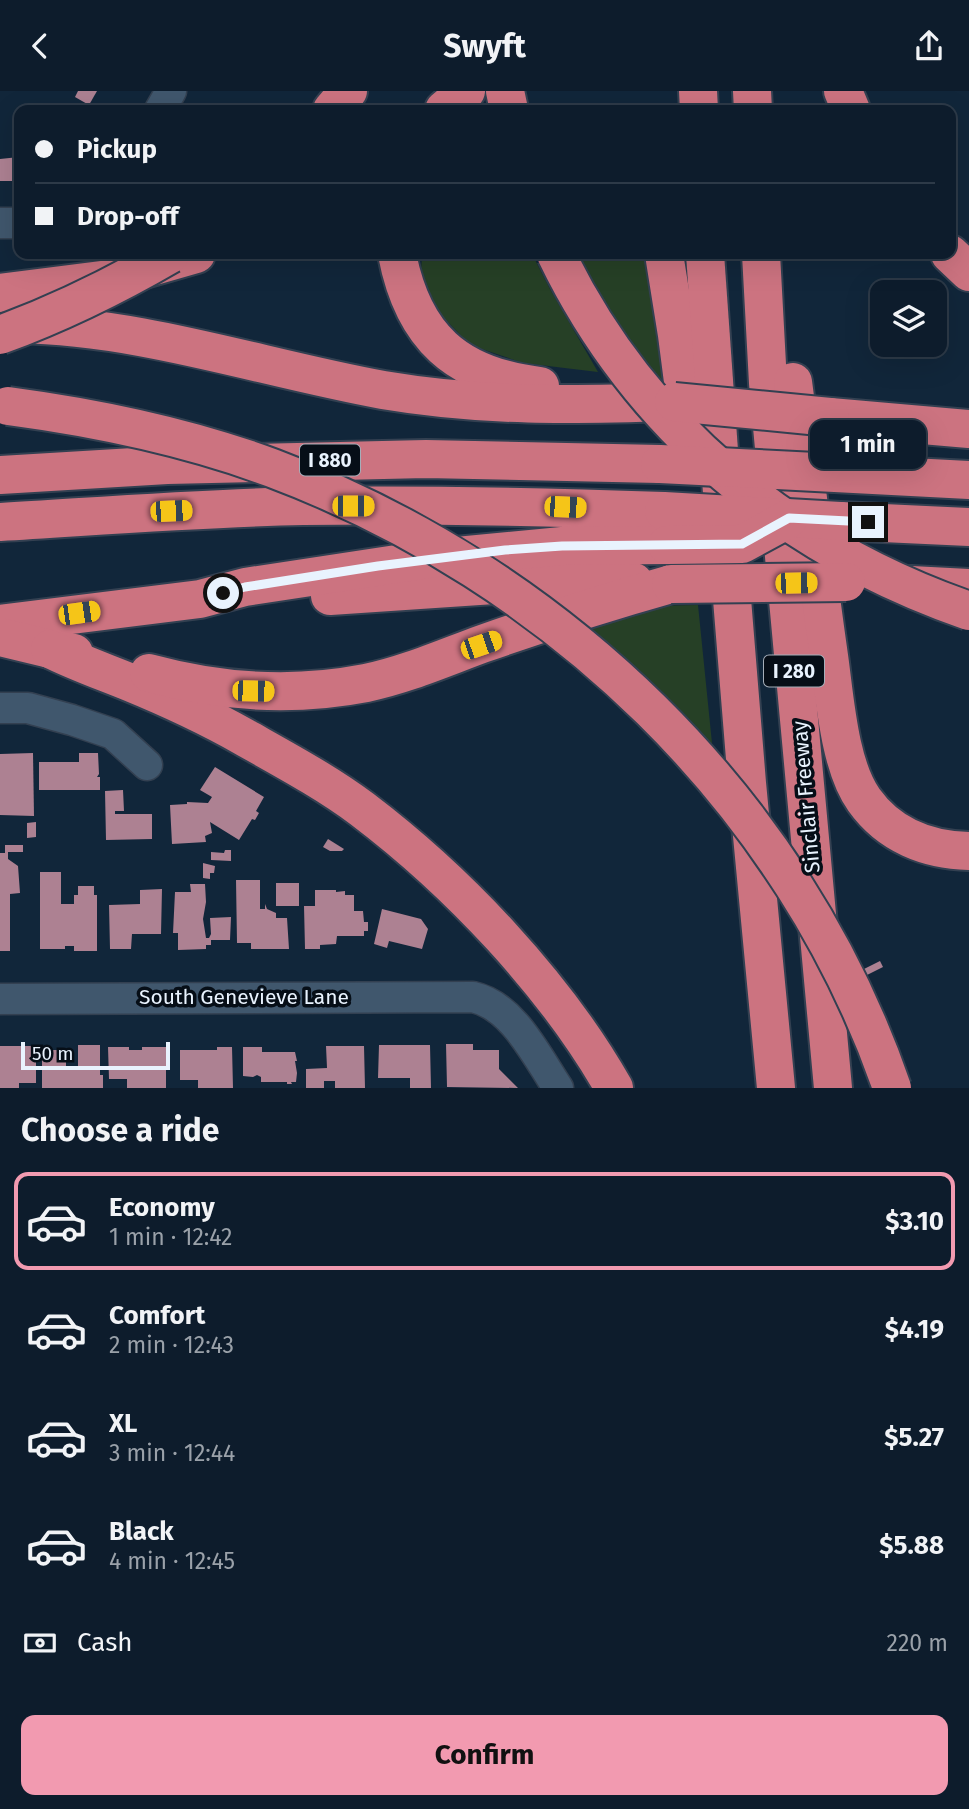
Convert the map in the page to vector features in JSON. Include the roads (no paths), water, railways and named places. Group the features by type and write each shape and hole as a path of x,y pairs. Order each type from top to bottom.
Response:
{"highway":[{"path":"336,105 348,91"},
{"path":"450,105 466,91"},
{"path":"0,335 116,286 162,259"},
{"path":"0,293 109,279 179,259"},
{"path":"398,259 411,302 423,324 440,345 460,363 483,374 515,383 674,402 969,429"},
{"path":"559,259 596,328 630,375 657,409 727,475 769,508 856,562 904,586 969,611"},
{"path":"665,259 689,428 723,753 747,783"},
{"name":"I 280","path":"705,259 713,383 747,783 776,1088"},
{"name":"Sinclair Freeway","path":"761,259 765,333 833,1088"},
{"path":"955,259 969,272"},
{"path":"0,324 45,324 146,339 428,397 557,406 674,402"},
{"path":"765,333 792,373 835,697 851,775 863,799 880,818 901,835 924,845 969,851"},
{"path":"0,405 120,424 171,436 272,468 355,503 415,534 509,591 552,623 636,694 710,771 744,814 808,908 838,960 865,1018 892,1088"},
{"name":"I 880","path":"0,475 167,465 426,459 660,464 969,480"},
{"name":"I 880","path":"0,522 303,506 540,506 666,528 789,518 969,527"},
{"path":"0,624 200,599 245,587 436,558 562,546 666,528"},
{"path":"200,599 251,603 553,582 846,582 969,588"},
{"path":"0,637 86,654 166,677 206,685 253,691 330,689 368,683 408,671 579,610 671,584"},
{"path":"50,649 81,665 138,686 222,726 360,807 432,868 505,941 576,1028 614,1088"}],"street":[{"path":"0,708 28,708 113,734 147,765"},
{"name":"South Genevieve Lane","path":"0,999 458,996 488,1000 505,1014 521,1034 558,1088"}]}
